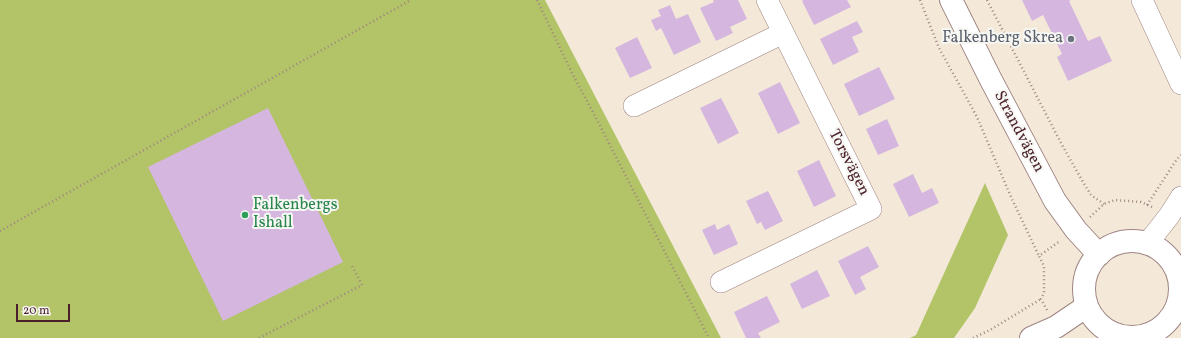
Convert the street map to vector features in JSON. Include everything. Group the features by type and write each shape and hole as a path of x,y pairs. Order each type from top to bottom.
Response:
{"street":[{"name":"Torsvägen","path":"721,282 871,209 767,0"},
{"name":"Strandvägen","path":"951,0 991,80 1055,201 1076,230 1099,255"},
{"path":"1142,0 1181,84"},
{"path":"634,106 783,33"},
{"path":"1147,244 1169,216 1181,197"},
{"path":"1136,242 1147,244 1165,255 1179,274 1178,300 1175,310 1175,319 1155,331 1137,337 1118,335 1107,330 1097,322 1087,306 1084,288 1086,275 1091,264 1108,248 1119,244 1136,242"},
{"path":"1031,338 1056,327 1087,306"}],"path":[{"path":"0,231 411,0"},
{"path":"537,0 572,73 709,338"},
{"path":"920,0 939,48 977,117 1011,196 1044,266 1044,293 1041,299 990,330 973,338"},
{"path":"987,0 1058,139 1091,195 1104,204"},
{"path":"1147,205 1181,155"},
{"path":"1039,256 1076,230 1104,204 1115,200 1141,202 1169,216"},
{"path":"259,338 362,285 352,264"},
{"path":"1041,299 1056,327"}],"green space":[{"path":"0,0 545,0 721,338 0,338"},
{"path":"985,183 1008,235 975,308 954,338 910,338 916,335"}],"building":[{"path":"713,0 738,0 747,19 730,27 733,33 716,41 700,8 714,2"},
{"path":"847,0 851,7 814,25 802,1"},
{"name":"Falkenberg Skrea","path":"1022,0 1071,0 1069,1 1088,41 1100,36 1112,61 1068,81 1057,57 1062,54 1043,15 1032,21"},
{"path":"670,5 676,19 688,14 701,42 674,55 661,28 656,31 651,20 661,16 658,10"},
{"path":"857,21 863,32 852,37 859,52 833,65 820,39"},
{"path":"637,37 652,68 630,78 615,48"},
{"path":"879,67 895,99 859,116 844,84"},
{"path":"780,82 800,123 778,134 758,93"},
{"path":"721,98 739,133 718,144 700,108"},
{"name":"Falkenbergs Ishall","path":"268,108 343,262 223,321 148,167"},
{"path":"887,119 899,146 878,155 866,129"},
{"path":"819,160 836,196 814,207 797,171"},
{"path":"913,174 922,193 932,188 939,203 909,217 893,184"},
{"path":"768,191 783,221 765,230 761,222 757,224 746,201"},
{"path":"715,224 717,230 729,224 738,244 714,255 702,230"},
{"path":"868,246 879,267 860,277 866,289 855,295 838,261"},
{"path":"817,270 830,296 802,309 790,284"},
{"path":"767,296 780,322 758,333 761,338 746,338 734,312"}],"place":[{"name":"Falkenberg Skrea","path":"1071,39"},
{"name":"Falkenbergs Ishall","path":"245,215"}]}
